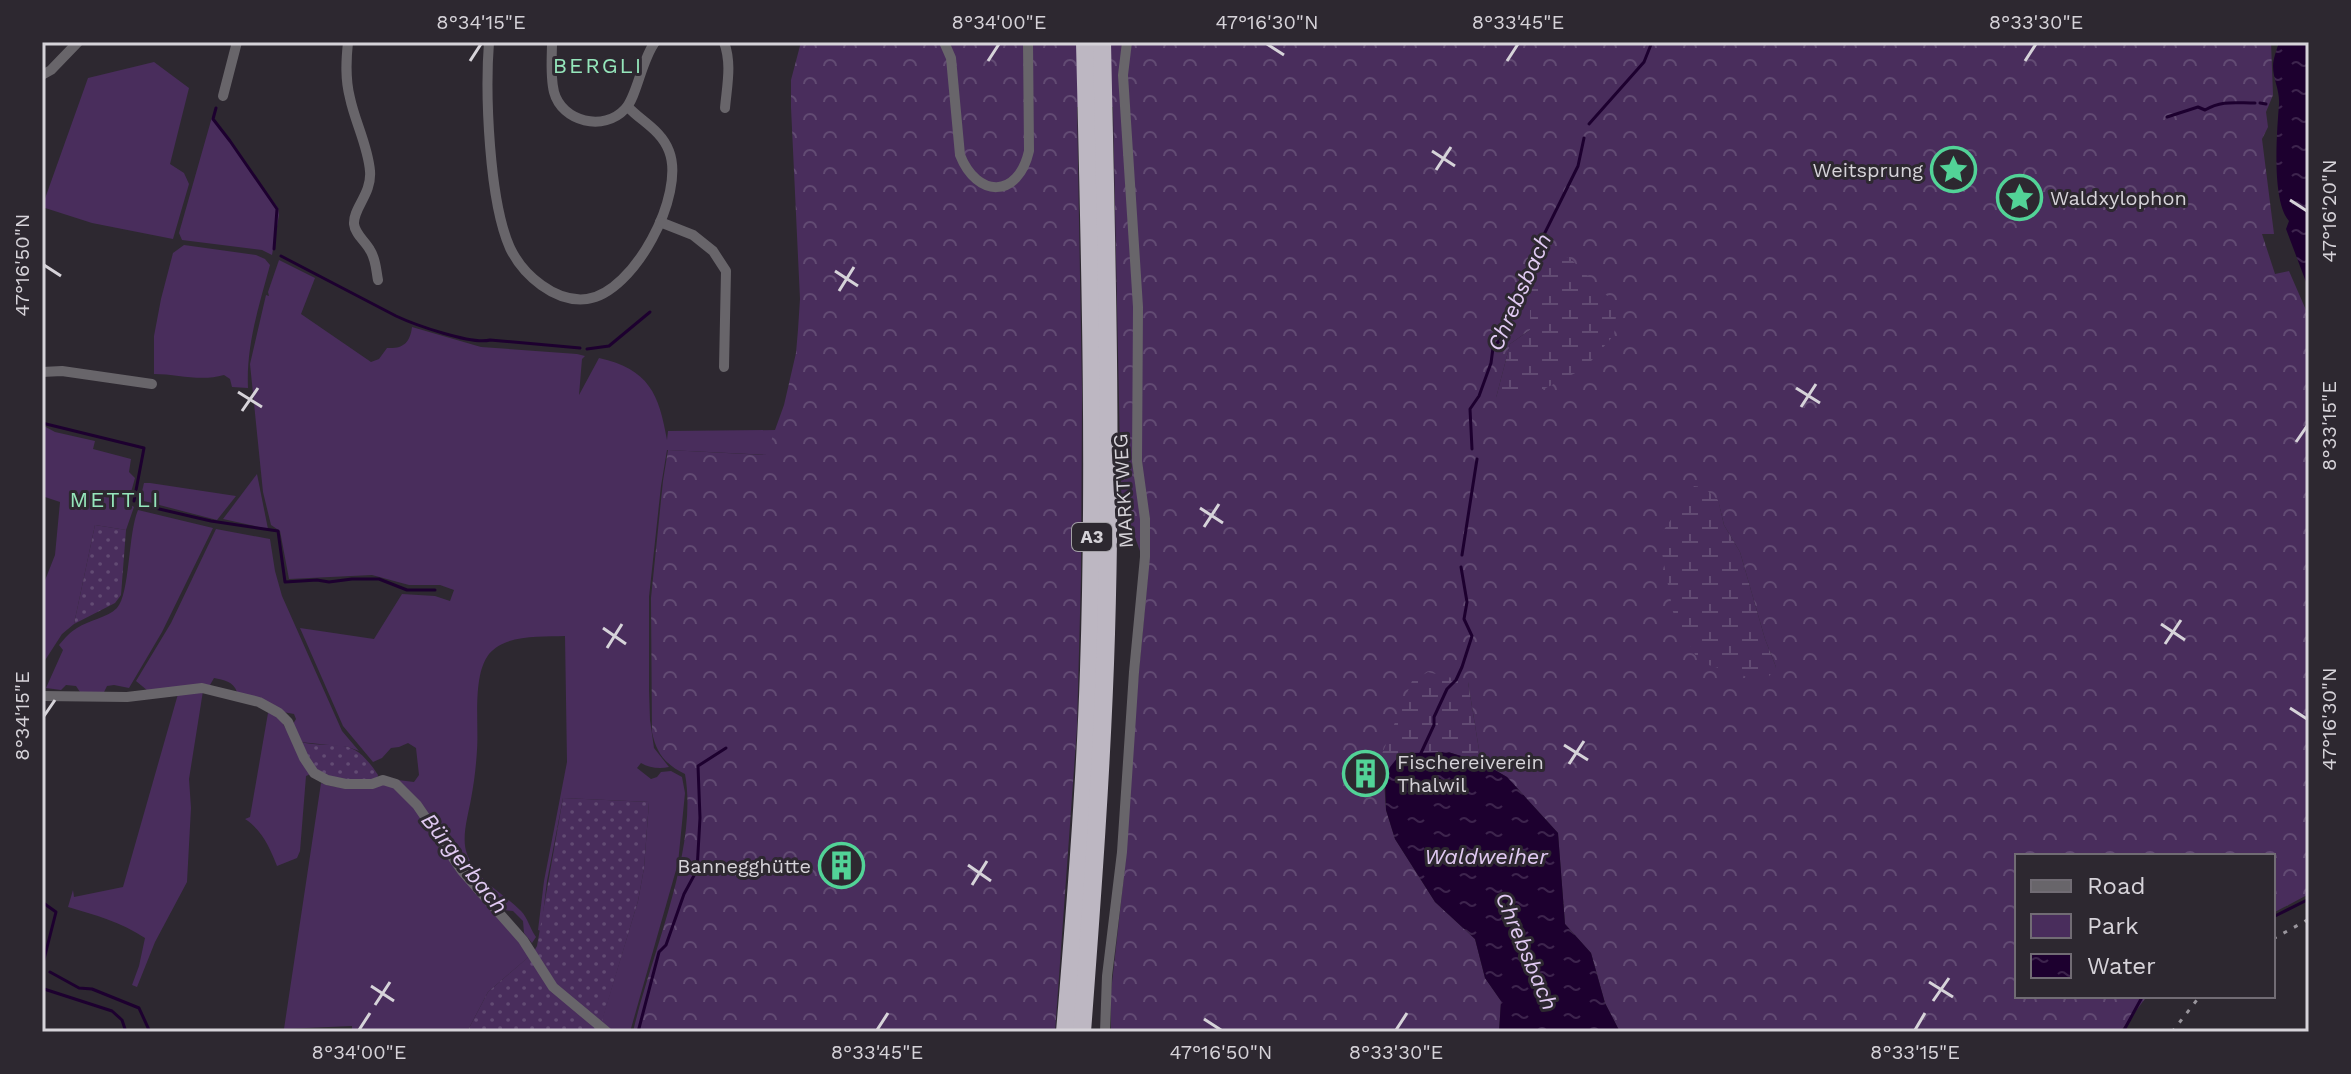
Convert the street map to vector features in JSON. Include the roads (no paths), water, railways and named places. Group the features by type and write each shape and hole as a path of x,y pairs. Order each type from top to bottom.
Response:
{"highway":[{"name":"A3","path":"1065,1032 1086,746 1091,576 1092,427 1085,42"},
{"name":"A3","path":"1082,1032 1103,736 1108,535 1102,42"}],"street":[{"path":"42,75 78,42"},
{"path":"223,96 237,42"},
{"path":"348,42 346,79 370,172 366,197 358,209 354,224 372,254 378,280"},
{"path":"489,42 495,188 510,248 537,282 559,295 577,299 594,298 612,288 630,270 660,222 671,183 671,155 658,132 628,107"},
{"path":"552,42 554,92 568,112 585,121 602,121 628,107 642,66 655,42"},
{"path":"724,42 729,71 725,108"},
{"path":"944,42 951,58 960,155 965,169 974,180 988,186 1004,186 1016,180 1025,168 1029,151 1028,42"},
{"name":"MARKTWEG","path":"1105,1032 1107,976 1122,852 1145,557 1145,519 1137,461 1138,307 1123,75 1127,42"},
{"path":"660,222 693,235 713,251 726,271 724,367"},
{"path":"42,372 62,371 152,384"},
{"path":"42,696 127,697 202,688 259,702 279,713 288,722 314,773 346,784 372,784 383,780 396,784 417,805 462,871 523,940 553,987 607,1032"}],"water":[{"path":"2279,42 2309,42 2309,290 2286,229 2289,221 2283,211 2277,182 2279,99 2273,66"},
{"name":"Waldweiher","path":"1448,752 1481,762 1507,777 1558,833 1565,924 1591,953 1605,1003 1620,1032 1499,1032 1501,1001 1485,978 1475,939 1435,902 1395,839 1386,810 1385,780 1398,757 1411,753"}],"waterway":[{"name":"Chrebsbach","path":"1589,124 1644,62 1652,42"},
{"path":"2167,117 2198,107 2205,110 2223,103 2255,103"},
{"path":"2260,103 2266,104"},
{"path":"216,108 213,119 277,209 274,249"},
{"name":"Chrebsbach","path":"1472,449 1470,409 1479,396 1493,348 1504,335 1515,293 1578,166 1584,138"},
{"path":"281,256 396,316 443,333 470,340 580,348"},
{"path":"587,349 609,346 650,312"},
{"path":"42,423 144,448 134,501"},
{"name":"Chrebsbach","path":"1462,555 1477,459"},
{"path":"142,505 211,521 278,531 285,582 379,579 407,590 435,590"},
{"name":"Chrebsbach","path":"1422,756 1434,717 1447,689 1456,680 1472,636 1464,619 1467,602 1461,567"},
{"path":"638,1032 659,952 666,945 684,894 697,870 700,818 698,766 726,748"},
{"path":"2275,916 2309,899"},
{"path":"42,902 56,912 42,967"},
{"path":"50,972 79,988 92,989 139,1008 150,1032"},
{"path":"44,989 112,1011 122,1020 126,1032"},
{"path":"2123,1032 2141,999"}],"railway":[{"path":"2275,938 2309,919"},
{"path":"2172,1032 2198,998"}],"place":[{"name":"Weitsprung","path":"1954,170"},
{"name":"Waldxylophon","path":"2019,198"},
{"name":"Fischereiverein Thalwil","path":"1366,774"},
{"name":"Bannegghütte","path":"842,866"}],"district":[{"name":"BERGLI","path":"598,65"},
{"name":"METTLI","path":"115,499"}],"water label":[{"name":"Bürgerbach","path":"465,863"}]}
